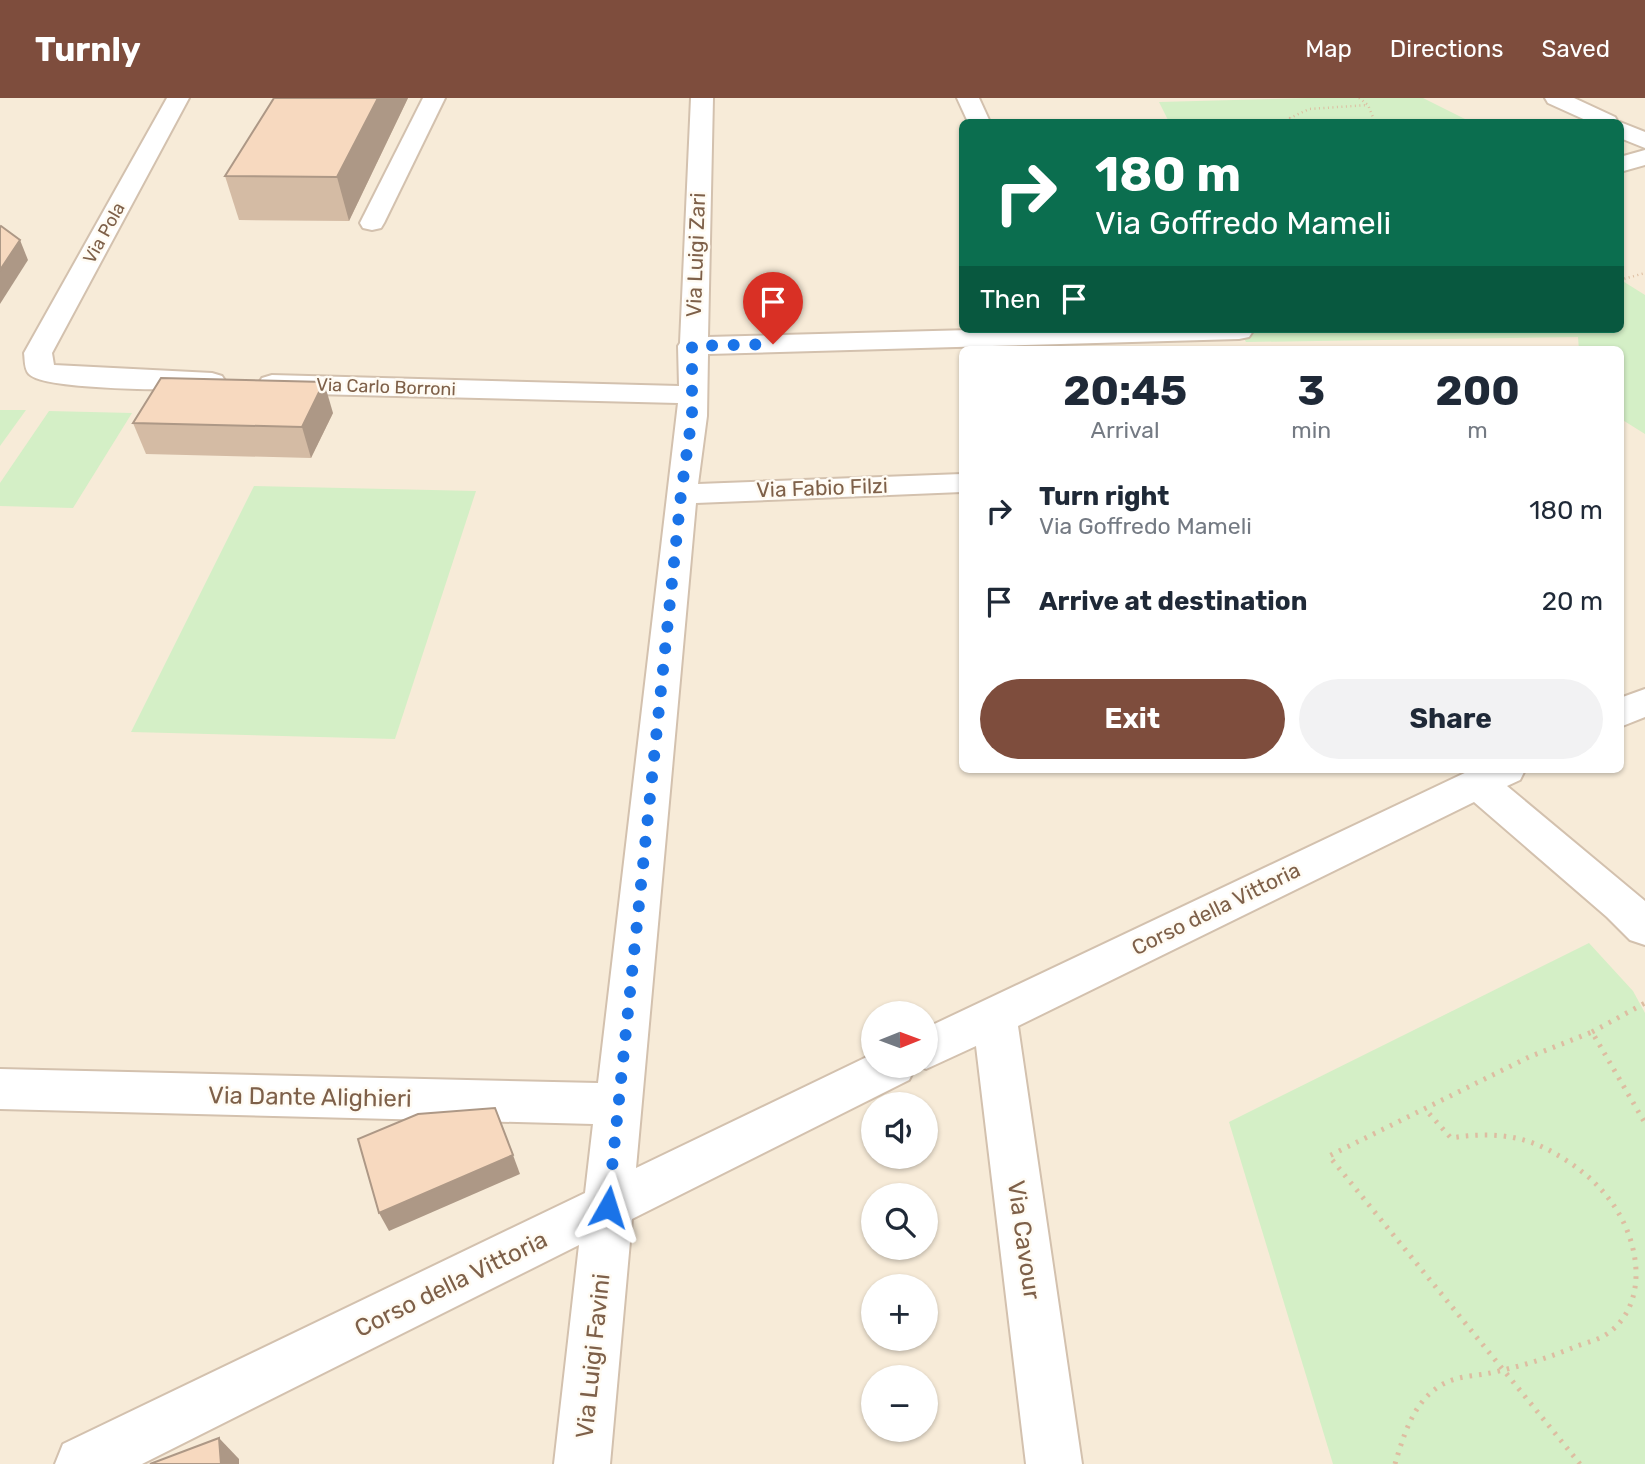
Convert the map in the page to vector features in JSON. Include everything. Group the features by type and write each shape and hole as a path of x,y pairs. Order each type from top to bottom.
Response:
{"street":[{"name":"Via Pola","path":"40,370 38,353 178,98"},
{"path":"372,223 434,98"},
{"name":"Via Luigi Zari","path":"608,1207 692,395 702,98"},
{"path":"968,98 978,119"},
{"path":"1556,98 1601,119"},
{"path":"1624,131 1645,141"},
{"path":"1624,164 1645,158"},
{"path":"692,346 1041,333"},
{"name":"Via Carlo Borroni","path":"40,370 55,376 86,379 692,395"},
{"name":"Via Fabio Filzi","path":"681,494 959,483"},
{"path":"1624,712 1645,702"},
{"path":"1492,777 1637,910"},
{"name":"Corso della Vittoria","path":"938,1043 1492,777"},
{"name":"Via Cavour","path":"994,1016 1054,1464"},
{"name":"Corso della Vittoria","path":"83,1464 869,1078"},
{"name":"Via Dante Alighieri","path":"0,1089 620,1104"},
{"name":"Via Luigi Favini","path":"582,1464 608,1207"}],"path":[{"path":"1359,98 1368,105 1374,119"},
{"path":"1291,119 1309,109 1368,105"},
{"path":"1624,279 1645,273"},
{"path":"1580,1464 1329,1156 1529,1057 1592,1032 1645,1003"},
{"path":"1592,1032 1645,1123"},
{"path":"1395,1464 1404,1431 1421,1404 1443,1383 1543,1361 1605,1335 1624,1319 1636,1296 1638,1269 1632,1241 1620,1214 1606,1195 1572,1163 1541,1145 1509,1135 1478,1132 1451,1138 1425,1109"}],"shaded area":[{"path":"0,98 1645,98 1645,1464 0,1464"}],"green space":[{"path":"1423,98 1465,119 1168,119 1159,102"},
{"path":"1624,282 1645,295 1645,434 1624,421 1624,346 1579,346 1578,337 1246,342 1240,333 1624,333"},
{"path":"0,410 26,410 0,446"},
{"path":"49,411 132,413 73,508 0,506 0,483"},
{"path":"254,486 476,491 395,739 131,732"},
{"path":"1589,943 1633,991 1645,1013 1645,1464 1333,1464 1229,1122"}],"building":[{"path":"274,98 378,98 337,177 225,176"},
{"path":"0,227 20,240 0,270"},
{"path":"161,378 324,382 302,427 133,423"},
{"path":"495,1108 513,1155 379,1213 358,1139 418,1114"},
{"path":"219,1438 221,1464 150,1464"}],"route":[{"path":"608,1207 681,494 692,416 692,346 773,344"}]}
